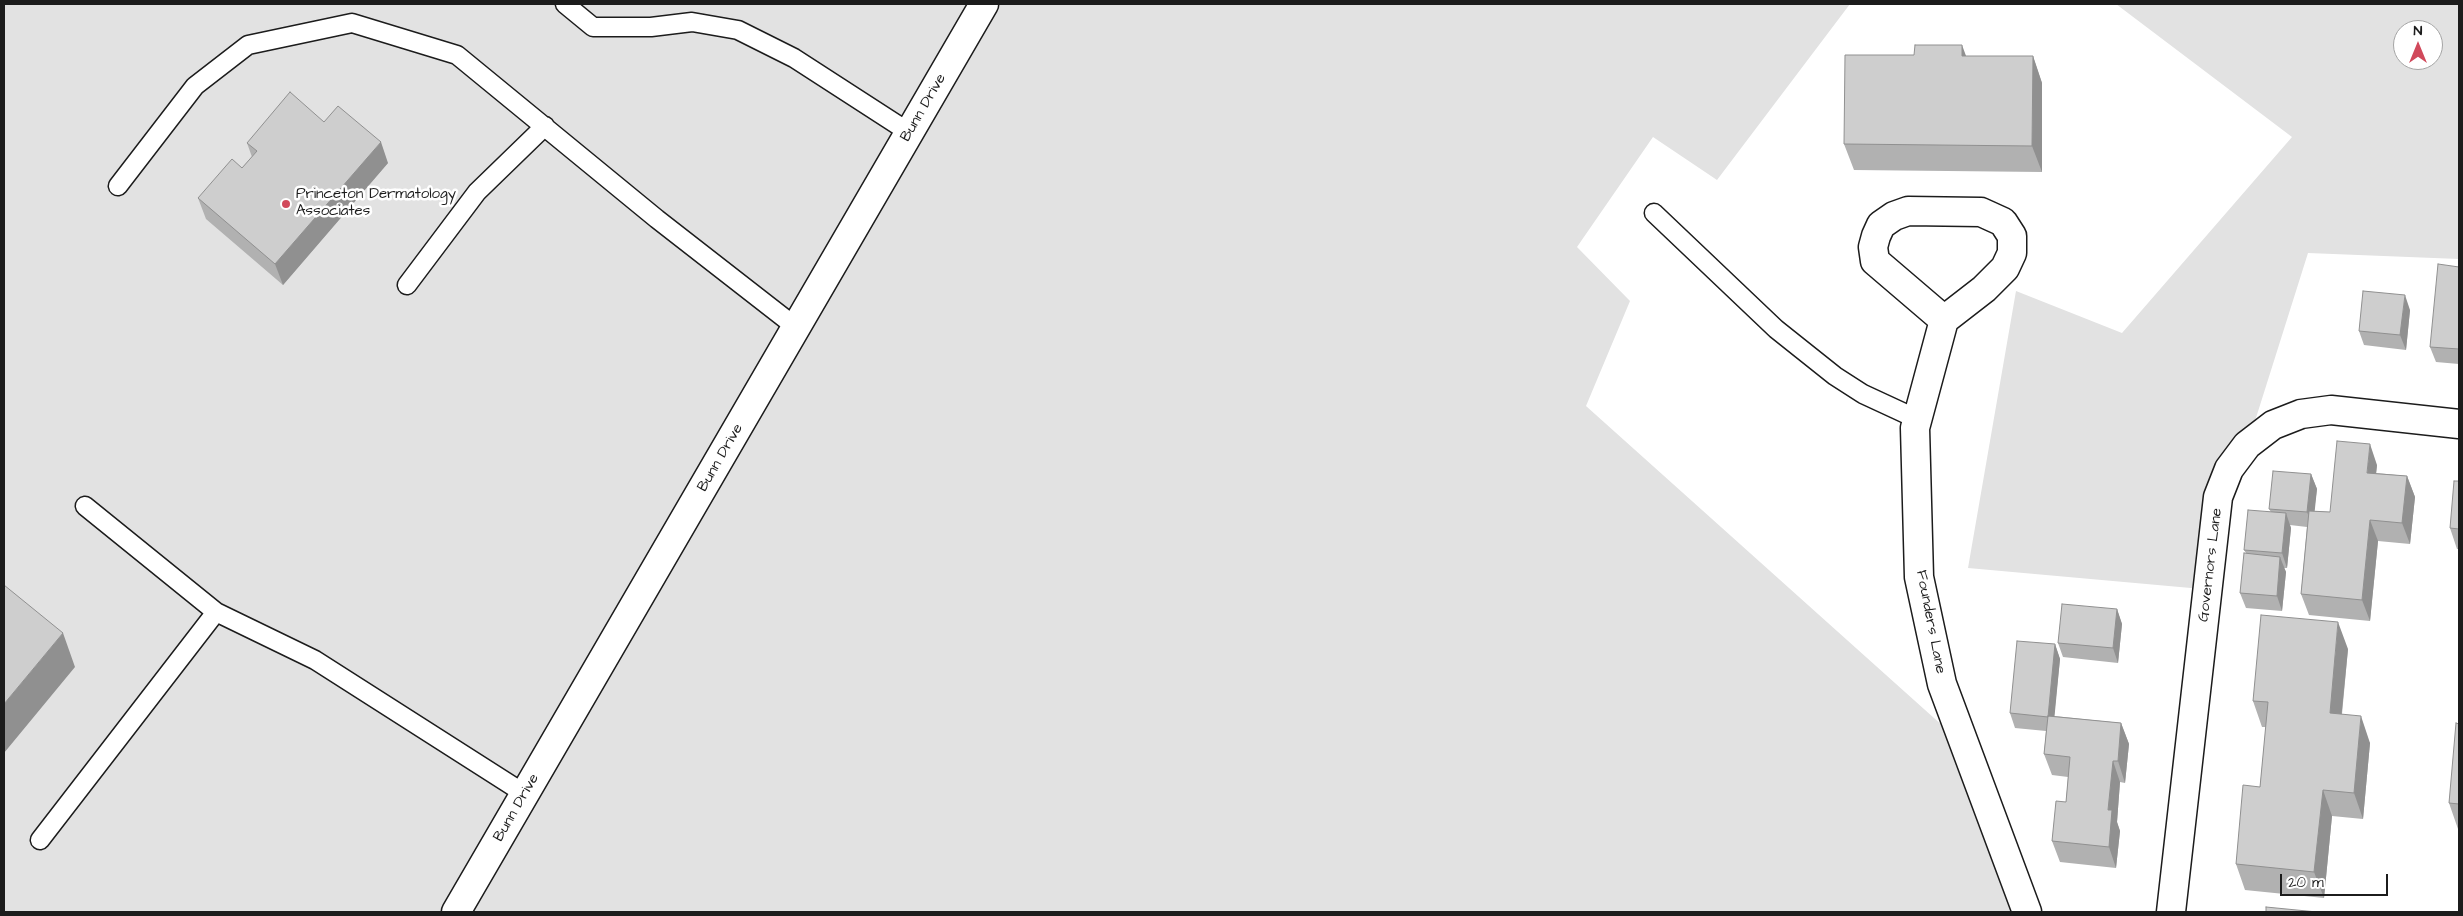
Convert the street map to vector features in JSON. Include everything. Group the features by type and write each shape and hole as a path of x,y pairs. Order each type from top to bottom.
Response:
{"street":[{"name":"Bunn Drive","path":"456,912 984,4"},
{"path":"1908,211 1980,212 2003,222 2012,236 2012,252 2005,268 1984,289 1944,320 1875,262 1874,247 1876,236 1881,225 1894,216 1908,211"},
{"name":"Founders Lane","path":"1944,320 1915,428 1919,577 1942,684 2027,912"},
{"name":"Governors Lane","path":"2171,912 2218,497 2229,469 2247,445 2273,425 2301,414 2331,410 2459,424"}],"lane":[{"path":"565,4 593,28 650,28 692,22 738,30 794,58 910,133"},
{"path":"118,186 195,86 248,45 352,23 457,55 657,219 797,328"},
{"path":"407,285 477,192 545,126"},
{"path":"1654,213 1776,329 1828,370 1862,394 1917,419"},
{"path":"85,506 216,612 315,660 525,794"},
{"path":"40,840 216,612"}],"shaded area":[{"path":"4,4 1850,4 1717,180 1653,137 1577,247 1630,301 1586,406 1963,744 2026,912 4,912"},
{"path":"2116,4 2459,4 2459,259 2308,253 2202,589 1968,568 2016,291 2122,333 2292,137"}],"building":[{"path":"1915,45 1962,45 1962,56 2033,56 2032,146 1844,144 1845,55 1914,55"},
{"name":"Princeton Dermatology Associates","path":"290,92 324,122 338,106 381,142 275,264 198,198 232,159 242,168 257,151 247,143"},
{"path":"2438,264 2459,267 2459,349 2430,347"},
{"path":"2363,291 2405,295 2400,335 2359,331"},
{"path":"2337,441 2370,444 2367,473 2407,476 2402,523 2370,520 2362,600 2301,594 2309,511 2330,512"},
{"path":"2273,471 2311,474 2307,512 2269,509"},
{"path":"2454,481 2459,481 2459,529 2450,528"},
{"path":"2248,510 2286,513 2282,553 2244,550"},
{"path":"2244,553 2280,557 2277,596 2240,593"},
{"path":"4,585 63,633 4,704"},
{"path":"2062,604 2117,609 2113,648 2058,643"},
{"path":"2261,615 2338,622 2330,713 2361,716 2354,793 2323,790 2314,872 2236,864 2243,785 2260,787 2268,702 2253,701"},
{"path":"2017,641 2055,644 2048,717 2010,713"},
{"path":"2048,716 2121,723 2118,761 2113,761 2108,810 2112,810 2109,847 2052,841 2056,801 2066,802 2070,757 2044,754"},
{"path":"2456,723 2459,724 2459,804 2449,803"},
{"path":"2266,907 2317,912 2266,912"}],"place":[{"name":"Princeton Dermatology Associates","path":"286,204"}]}
